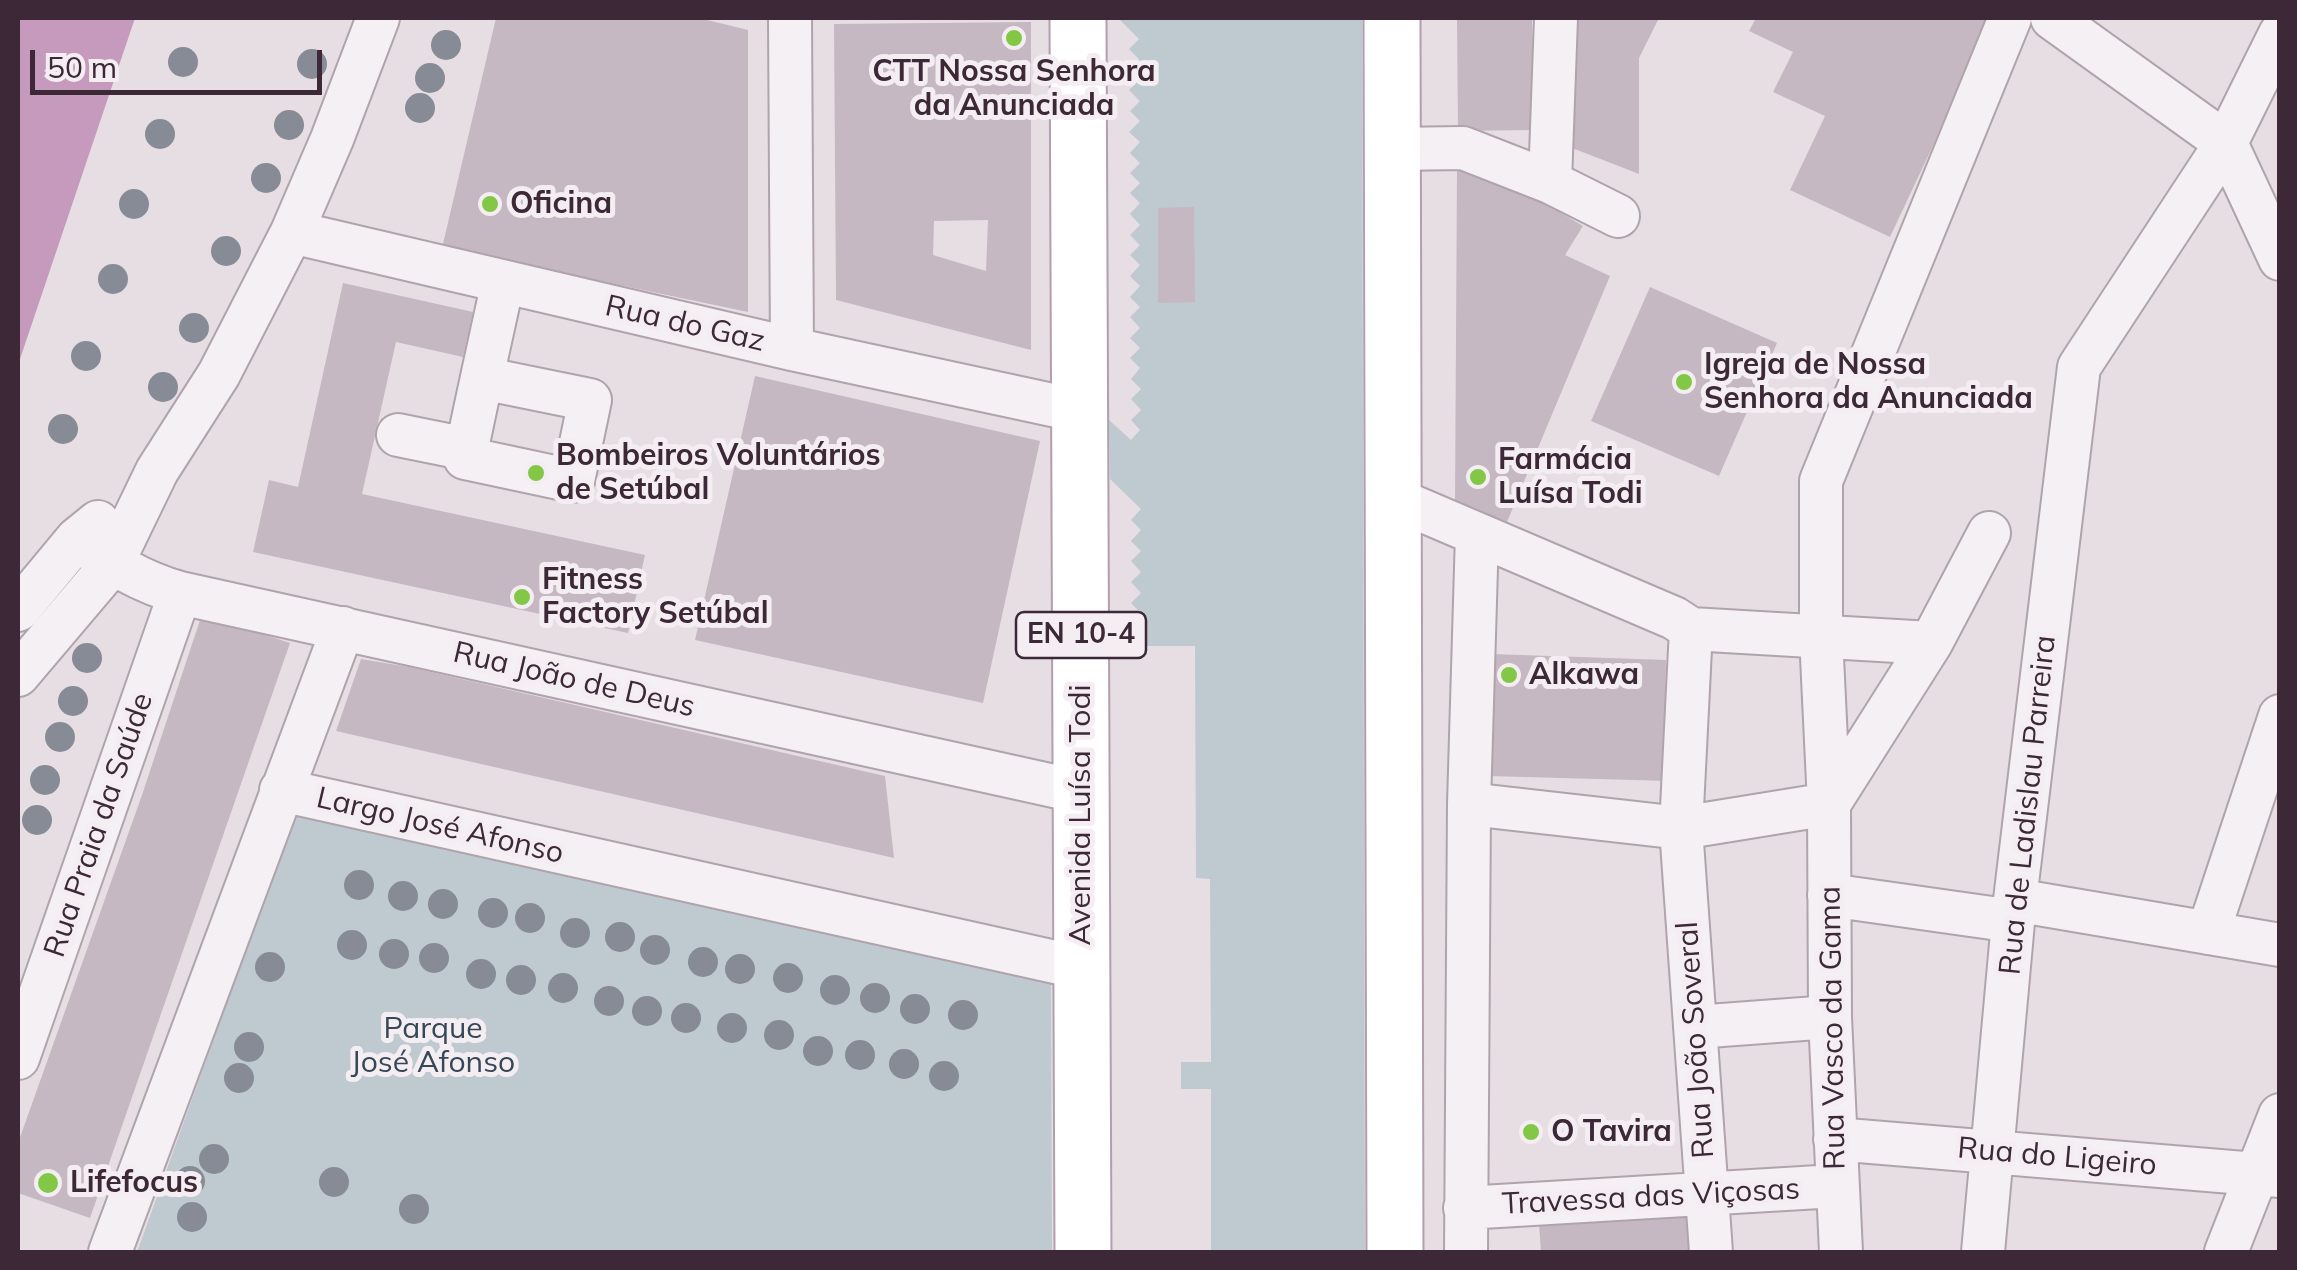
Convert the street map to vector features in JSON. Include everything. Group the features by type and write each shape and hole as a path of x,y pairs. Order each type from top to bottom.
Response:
{"main road":[{"name":"Avenida Luísa Todi","path":"1078,18 1083,1252"},
{"path":"1392,18 1395,1252"}],"street":[{"path":"18,675 112,564 157,471 219,374 292,232 378,18"},
{"path":"790,18 792,349"},
{"path":"1550,182 1556,18"},
{"name":"Rua Vasco da Gama","path":"1841,1252 1830,1018 1821,481 2010,18"},
{"path":"2052,18 2226,142 2280,259"},
{"path":"2226,142 2280,34"},
{"name":"Rua de Ladislau Parreira","path":"1983,1248 2014,911 2079,367 2226,142"},
{"path":"1392,148 1463,148 1550,182 1618,216"},
{"name":"Rua do Gaz","path":"292,232 1080,412"},
{"path":"482,378 590,400 573,481 465,458 502,282"},
{"path":"398,435 467,449"},
{"path":"18,610 77,540 157,471"},
{"path":"1393,498 1692,629 1932,642"},
{"path":"1470,804 1681,828 1829,804 1932,642 1989,533"},
{"path":"1466,1252 1470,804 1478,534"},
{"name":"Rua João de Deus","path":"77,540 112,564 155,586 180,593 1081,792"},
{"name":"Rua Praia da Saúde","path":"18,1058 180,593"},
{"path":"280,790 344,628"},
{"name":"Rua João Soveral","path":"1692,629 1681,828 1711,1252"},
{"path":"2208,934 2280,716"},
{"name":"Largo José Afonso","path":"110,1252 280,790 1082,968"},
{"path":"1830,896 2014,911 2280,945"},
{"path":"1695,1026 1830,1018"},
{"path":"2226,1252 2268,1175 2280,1115"},
{"name":"Rua do Ligeiro","path":"1835,1139 2268,1175"},
{"name":"Travessa das Viçosas","path":"1465,1208 1836,1186"}],"green space":[{"path":"1118,18 1362,18 1365,1252 1211,1252 1211,1089 1181,1089 1181,1062 1211,1062 1210,879 1196,878 1195,646 1138,646 1116,659 1110,657 1110,623 1131,643 1141,634 1131,623 1141,613 1131,603 1141,593 1131,582 1141,572 1131,561 1141,551 1131,541 1141,530 1131,520 1141,509 1110,479 1109,420 1131,440 1140,430 1131,420 1141,410 1131,399 1141,389 1131,379 1140,368 1130,358 1140,348 1130,338 1140,328 1130,317 1140,307 1130,297 1140,286 1130,276 1140,265 1130,255 1140,245 1130,235 1140,225 1130,214 1140,203 1130,193 1140,183 1130,173 1140,163 1130,153 1140,142 1129,132 1140,121 1130,111 1140,101 1129,90 1139,80 1129,70 1139,59 1129,49 1139,39"},
{"name":"Parque José Afonso","path":"298,805 1051,978 1052,1252 137,1252"}],"shaded area":[{"path":"18,18 135,18 18,365"}],"building":[{"path":"496,18 699,18 748,30 748,312 442,248"},
{"path":"1457,18 1532,18 1534,130 1458,131"},
{"path":"1568,18 1659,18 1639,58 1639,174 1567,146"},
{"path":"1756,18 1993,18 1890,237 1790,190 1825,116 1773,92 1793,52 1749,31"},
{"path":"1031,22 1031,350 836,300 834,24","holes":["988,220 986,271 933,255 934,221"]},
{"path":"1457,169 1548,205 1583,226 1565,255 1610,276 1507,522 1455,501"},
{"path":"1194,207 1195,302 1158,303 1158,208"},
{"path":"343,283 473,312 463,357 396,342 362,494 645,555 628,633 253,552 269,480 298,487"},
{"name":"Igreja de Nossa Senhora da Anunciada","path":"1650,287 1777,343 1719,476 1591,421"},
{"path":"755,376 1040,441 983,703 695,640"},
{"path":"202,614 290,643 90,1218 18,1193 18,1143"},
{"path":"1492,654 1666,660 1665,704 1672,705 1670,781 1488,776"},
{"path":"361,659 885,776 894,858 336,731"},
{"path":"1704,1198 1706,1252 1541,1252 1538,1210"}],"place":[{"name":"CTT Nossa Senhora da Anunciada","path":"1014,38"},
{"name":"Oficina","path":"490,204"},
{"name":"Igreja de Nossa Senhora da Anunciada","path":"1684,382"},
{"name":"Bombeiros Voluntários de Setúbal","path":"536,473"},
{"name":"Farmácia Luísa Todi","path":"1478,477"},
{"name":"Fitness Factory Setúbal","path":"522,597"},
{"name":"Alkawa","path":"1509,675"},
{"name":"O Tavira","path":"1531,1132"},
{"name":"Lifefocus","path":"48,1183"}]}
